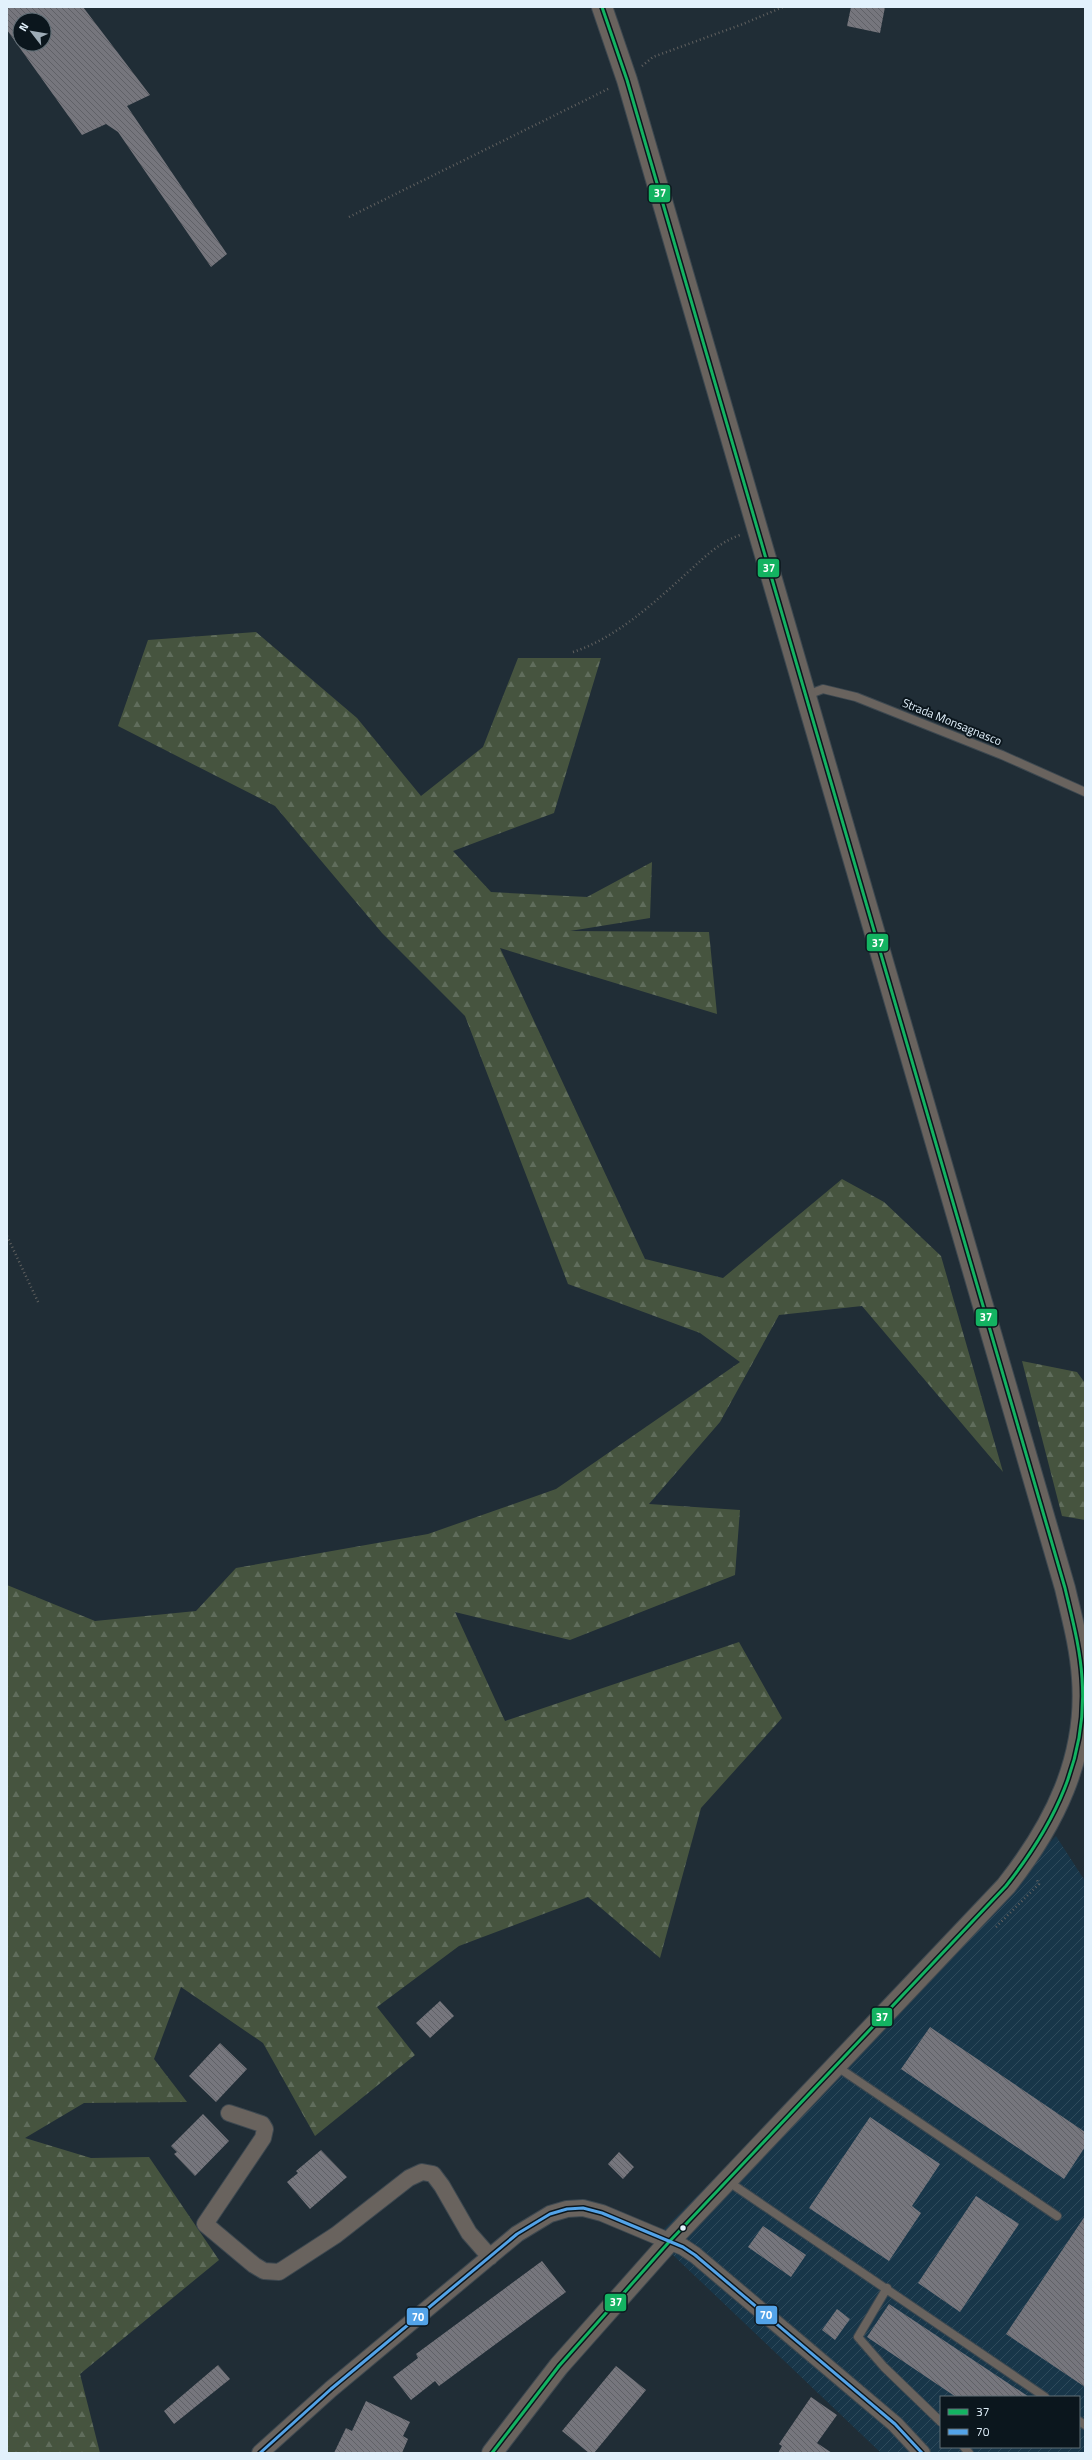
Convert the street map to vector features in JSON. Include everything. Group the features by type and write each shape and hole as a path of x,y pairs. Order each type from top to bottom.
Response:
{"street":[{"path":"492,2453 559,2366 668,2242 1006,1886 1028,1857 1049,1825 1073,1765 1081,1721 1082,1679 1076,1636 1065,1588 759,528 627,80 602,7"},
{"path":"229,2113 262,2124 265,2129 263,2138 205,2224 264,2271 279,2272 336,2235 409,2178 422,2172 433,2174 438,2180 468,2233 490,2257"},
{"path":"260,2453 331,2389 517,2234 550,2214 567,2209 583,2208 602,2213 695,2255 895,2424 922,2453"}],"lane":[{"name":"Strada Monsagnasco","path":"807,695 824,689 856,697 1002,755 1085,792"},
{"path":"835,2065 1057,2216"},
{"path":"726,2180 887,2288 1044,2396"},
{"path":"887,2288 858,2337 879,2362 940,2421"}],"path":[{"path":"349,217 416,186 535,123 627,80 653,57 744,24 783,7"},
{"path":"573,652 594,645 613,633 689,572 709,552 733,538 759,528"},
{"path":"7,1236 38,1304"}],"shaded area":[{"path":"1056,1836 1085,1881 1085,2453 881,2453 655,2238"}],"green space":[{"path":"256,632 357,718 421,796 483,747 518,658 601,658 554,813 453,851 491,892 587,897 652,862 650,918 570,931 709,932 717,1014 500,948 645,1259 723,1278 842,1179 884,1202 941,1256 1003,1472 862,1306 779,1315 720,1422 649,1504 740,1510 735,1575 570,1640 455,1612 505,1721 739,1642 782,1718 701,1808 660,1958 588,1897 459,1946 377,2007 415,2055 315,2136 263,2043 181,1987 154,2059 187,2102 84,2103 25,2138 91,2158 149,2157 219,2260 80,2374 100,2453 7,2453 7,1585 95,1621 196,1611 236,1568 428,1534 556,1489 740,1362 700,1333 568,1284 465,1016 382,933 275,806 118,726 148,640"},
{"path":"1022,1361 1077,1372 1085,1383 1085,1520 1062,1516"}],"building":[{"path":"7,7 83,7 150,95 127,106 227,254 211,267 118,132 106,124 82,135 23,52 52,52 52,12 12,12 12,37 7,30"},
{"path":"851,7 885,7 880,33 847,26"},
{"path":"440,2001 454,2016 430,2038 416,2023"},
{"path":"930,2027 1085,2132 1085,2147 1064,2179 901,2069"},
{"path":"220,2043 247,2069 216,2102 189,2076"},
{"path":"203,2114 229,2141 195,2176 174,2154 177,2152 171,2146"},
{"path":"870,2117 940,2164 912,2206 921,2213 889,2261 809,2208"},
{"path":"321,2150 347,2177 310,2209 287,2182 298,2173 296,2171"},
{"path":"619,2152 634,2167 623,2179 608,2164"},
{"path":"976,2196 1019,2224 960,2312 918,2283"},
{"path":"1085,2216 1085,2387 1006,2334"},
{"path":"763,2226 806,2255 791,2277 748,2247"},
{"path":"542,2261 566,2292 439,2386 435,2381 411,2400 393,2377 418,2358 416,2354"},
{"path":"889,2304 1027,2396 955,2396 867,2337"},
{"path":"837,2309 850,2319 835,2340 822,2330"},
{"path":"218,2365 230,2379 174,2424 164,2411"},
{"path":"616,2366 646,2390 594,2453 589,2453 562,2431"},
{"path":"811,2397 837,2415 817,2443 832,2453 778,2453 782,2446 779,2444"},
{"path":"366,2401 410,2422 403,2436 408,2439 402,2453 334,2453 346,2428 352,2431"}],"transit line":[{"name":"37","path":"492,2453 559,2366 669,2242 1006,1886 1039,1839 1053,1814 1064,1789 1073,1763 1079,1736 1082,1707 1082,1678 1079,1655 1065,1588 627,80 602,7"},
{"name":"70","path":"260,2453 331,2389 517,2234 550,2214 567,2209 583,2208 602,2213 683,2247 695,2255 895,2424 922,2453"}]}
